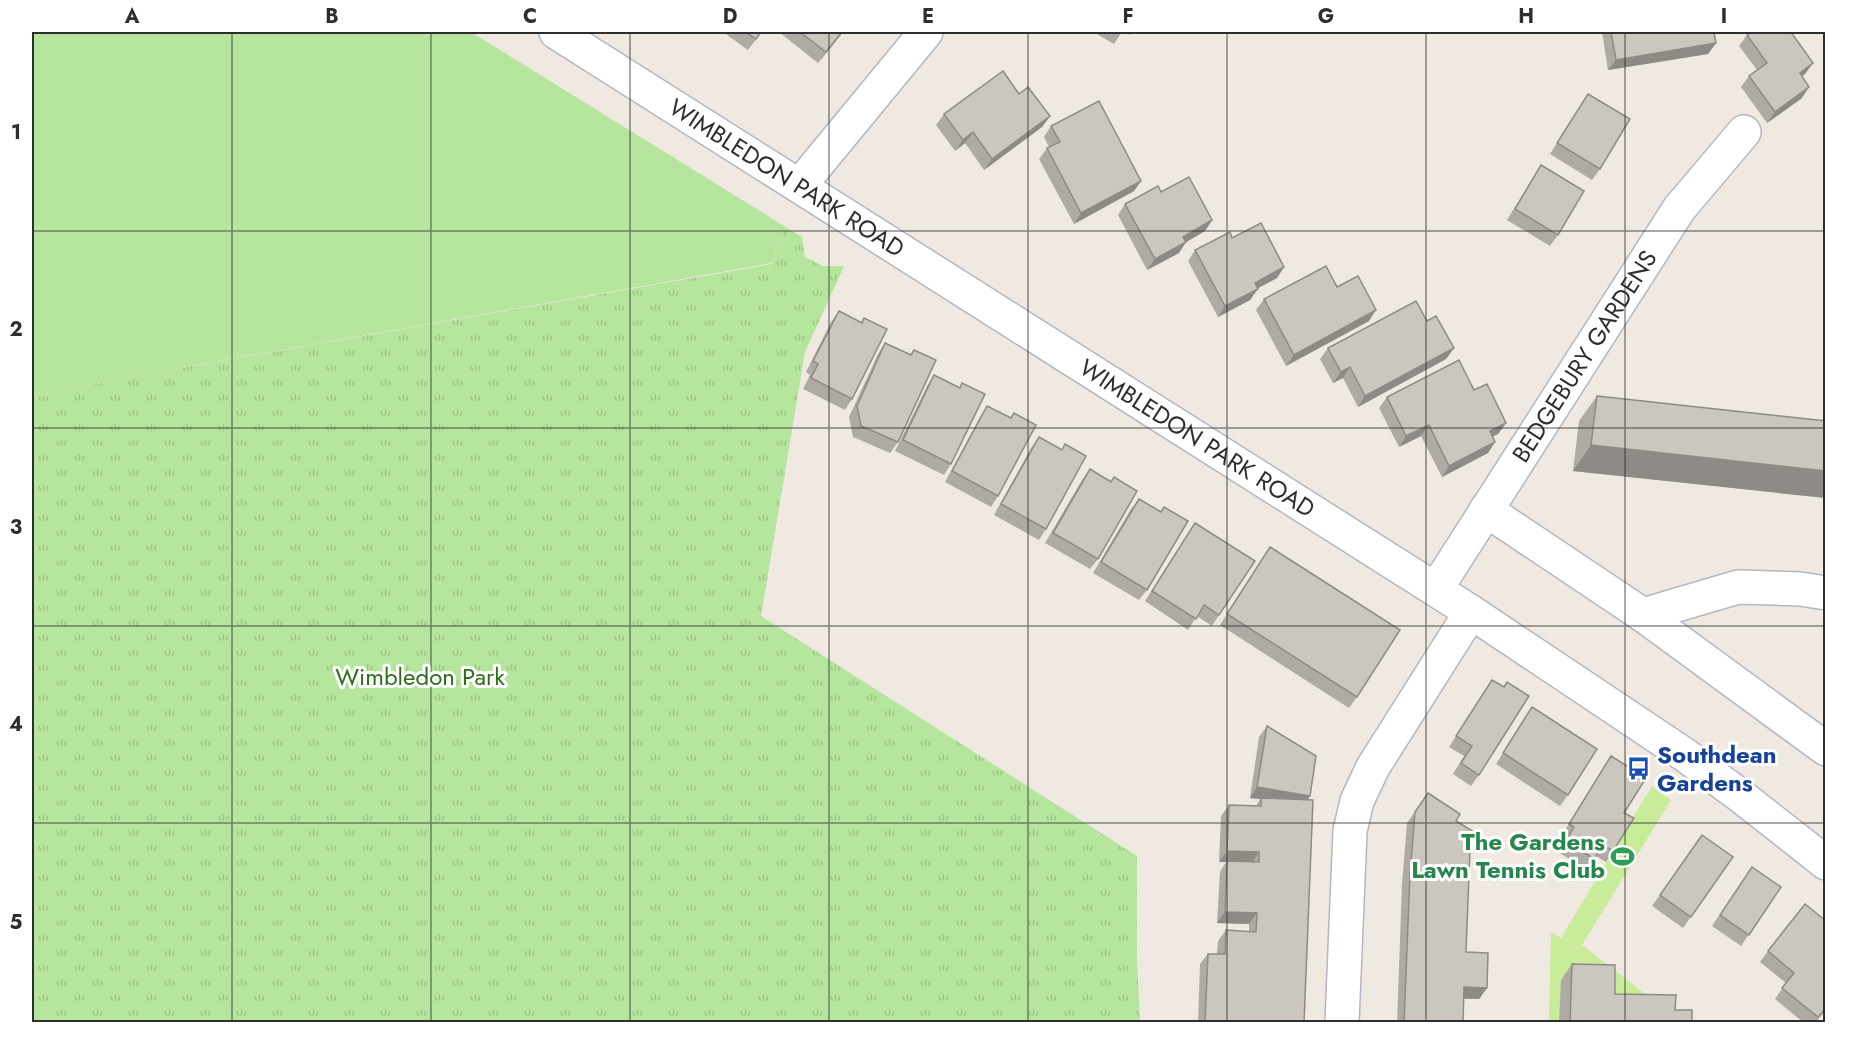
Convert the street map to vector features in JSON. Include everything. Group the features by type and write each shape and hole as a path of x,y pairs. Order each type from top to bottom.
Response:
{"street":[{"name":"WIMBLEDON PARK ROAD","path":"556,32 1436,589 1685,755 1743,796 1826,863"},
{"path":"800,185 926,32"},
{"name":"BEDGEBURY GARDENS","path":"1436,589 1679,209 1744,132"},
{"path":"1486,510 1643,615 1826,749"},
{"path":"1643,615 1738,587 1800,589 1826,593"},
{"path":"1342,1023 1350,831 1357,801 1373,766 1471,612"}],"green space":[{"path":"32,32 471,32 784,226 772,263 128,377 32,398"},
{"name":"Wimbledon Park","path":"784,226 802,237 805,257 823,266 844,266 805,352 761,616 1137,856 1137,961 1140,1022 32,1022 32,398 128,377 772,264"},
{"name":"The Gardens Lawn Tennis Club","path":"1652,786 1671,800 1582,945 1681,1022 1549,1022 1551,932 1561,938"}],"building":[{"path":"745,32 761,32 756,39"},
{"path":"800,32 842,32 826,52"},
{"path":"1611,32 1714,32 1716,43 1616,60"},
{"path":"1752,32 1791,32 1813,63 1800,73 1809,87 1775,112 1749,76 1767,63 1747,35"},
{"path":"1003,71 1019,94 1028,87 1050,116 992,159 973,132 963,140 944,114"},
{"path":"1588,94 1630,119 1600,169 1557,143"},
{"path":"1099,101 1141,181 1081,213 1047,148 1060,142 1051,126"},
{"path":"1541,165 1584,191 1558,235 1515,209"},
{"path":"1189,177 1212,220 1183,237 1186,242 1155,259 1125,204 1158,186 1161,192"},
{"path":"1261,223 1284,267 1255,283 1258,289 1225,306 1195,250 1230,232 1232,238"},
{"path":"1326,266 1337,287 1358,276 1376,310 1294,355 1264,299"},
{"path":"1416,301 1427,321 1436,316 1454,348 1365,396 1350,367 1341,372 1328,348"},
{"path":"839,311 862,323 864,318 887,329 852,399 811,378 818,364 813,361"},
{"path":"885,343 911,355 914,350 936,360 898,442 861,426 857,406"},
{"path":"1459,360 1474,390 1487,384 1506,423 1490,431 1495,442 1449,466 1429,425 1406,436 1387,397"},
{"path":"934,375 960,388 962,383 985,394 951,464 903,440"},
{"path":"1597,396 1826,421 1826,471 1591,445"},
{"path":"987,406 1011,418 1014,413 1036,425 998,496 952,471"},
{"path":"1039,437 1062,450 1065,444 1086,456 1046,529 1001,504"},
{"path":"1090,469 1111,482 1114,477 1137,491 1098,559 1053,533"},
{"path":"1139,499 1161,512 1164,507 1188,521 1147,590 1101,562"},
{"path":"1195,523 1255,561 1219,615 1204,605 1196,619 1152,591"},
{"path":"1270,547 1400,630 1357,697 1227,614"},
{"path":"1492,680 1504,687 1507,682 1529,696 1479,775 1461,763 1472,746 1456,736"},
{"path":"1532,707 1597,749 1568,795 1503,753"},
{"path":"1267,726 1316,756 1310,796 1257,787"},
{"path":"1611,756 1646,778 1624,813 1634,818 1613,851 1603,845 1594,859 1566,841 1574,827 1569,824"},
{"path":"1428,793 1460,814 1456,821 1474,832 1466,845 1470,848 1466,952 1488,953 1487,988 1464,987 1463,1023 1404,1023 1415,812"},
{"path":"1261,798 1313,800 1304,1023 1205,1023 1208,954 1225,954 1226,930 1256,932 1257,913 1225,912 1227,861 1259,862 1259,852 1227,851 1229,805 1261,806"},
{"path":"1702,835 1733,857 1691,917 1660,895"},
{"path":"1752,867 1781,887 1749,935 1720,915"},
{"path":"1805,904 1826,921 1826,1008 1818,1017 1782,988 1794,973 1768,951"},
{"path":"1572,964 1615,965 1615,994 1676,995 1675,1010 1692,1010 1692,1023 1570,1023"}],"place":[{"name":"Southdean Gardens","path":"1639,769"},
{"name":"The Gardens Lawn Tennis Club","path":"1623,856"}]}
